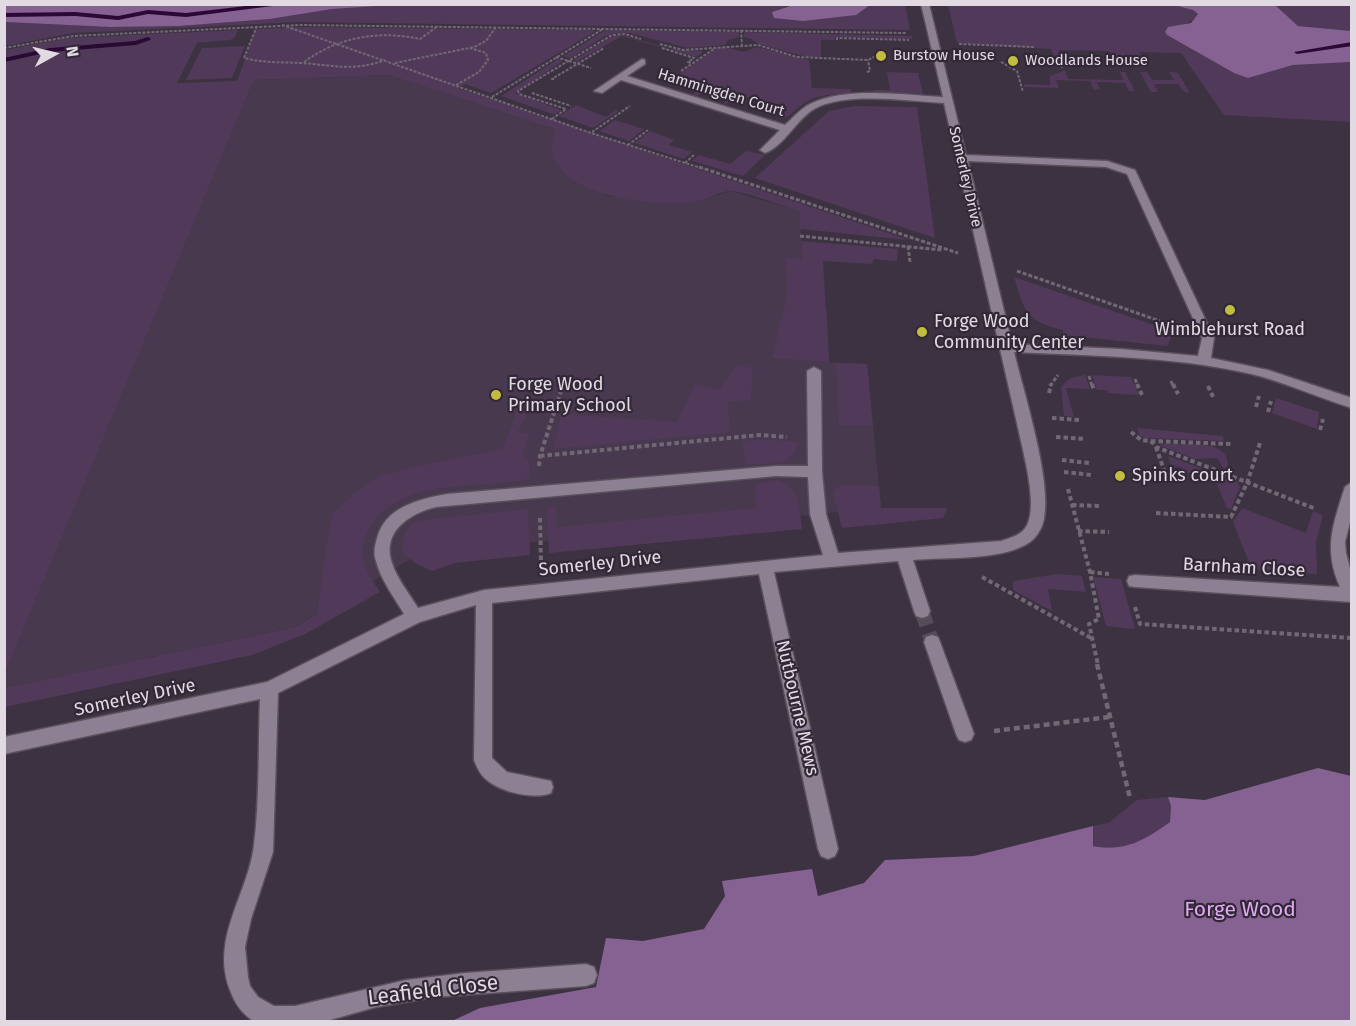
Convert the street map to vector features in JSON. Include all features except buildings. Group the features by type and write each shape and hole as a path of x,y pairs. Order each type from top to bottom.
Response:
{"street":[{"name":"Somerley Drive","path":"4,746 269,689 297,677 414,616 484,597 832,560 1001,547 1020,542 1033,531 1037,518 1036,486 1007,348 984,260 925,4"},
{"path":"599,91 642,62"},
{"name":"Hammingden Court","path":"620,77 787,129 810,107 831,99 948,100"},
{"path":"765,150 787,129"},
{"path":"961,158 1107,164 1131,172 1208,338 1204,360"},
{"path":"1007,348 1204,360 1269,375 1352,403"},
{"path":"814,371 815,472 818,513 832,560"},
{"path":"414,616 383,562 382,551 384,537 390,525 400,515 415,507 447,501 776,471 815,472"},
{"name":"Barnham Close","path":"1135,581 1351,595 1336,553 1344,531 1352,487"},
{"path":"903,554 922,610"},
{"name":"Nutbourne Mews","path":"765,567 828,849"},
{"path":"484,597 483,760 489,772 500,779 544,787"},
{"path":"932,642 965,734"},
{"name":"Leafield Close","path":"269,689 263,853 240,916 235,949 238,981 246,1003 263,1014 286,1019 314,1014 379,995 409,990 586,975"}],"path":[{"path":"4,48 73,36 282,25 741,30 933,39 994,48 1034,47"},
{"path":"282,25 591,133 743,180 984,260"},
{"path":"303,63 315,52 339,44 385,35 404,35 420,39 438,26"},
{"path":"257,27 244,58 258,62 303,63 335,68 368,66 386,60"},
{"path":"395,63 412,58 459,52 487,41 496,27"},
{"path":"491,97 605,28"},
{"path":"741,30 742,45"},
{"path":"566,109 519,94 518,91 612,35 625,34 647,41"},
{"path":"837,40 837,38 888,41 933,39"},
{"path":"655,43 683,50 758,45 809,58 868,60 874,57"},
{"path":"456,85 479,72 488,60 486,53 469,48"},
{"path":"554,80 552,79 604,48"},
{"path":"694,62 716,48"},
{"path":"556,57 574,63"},
{"path":"1056,60 1059,60 1062,68"},
{"path":"1001,62 1017,71 1023,92"},
{"path":"681,65 687,67"},
{"path":"591,133 656,88"},
{"path":"532,93 572,105 552,119"},
{"path":"617,109 623,111"},
{"path":"628,145 648,130"},
{"path":"684,163 695,154"},
{"path":"800,236 949,250"},
{"path":"908,246 909,262"},
{"path":"1049,396 1051,382 1056,376 1070,370 1059,351"},
{"path":"1051,411 1058,444"},
{"path":"1052,418 1079,420"},
{"path":"1131,432 1141,440 1232,444"},
{"path":"540,456 760,435 815,439"},
{"path":"1056,436 1084,439"},
{"path":"1151,441 1156,447 1164,470"},
{"path":"1156,513 1231,518 1247,483 1260,442"},
{"path":"1156,447 1247,483 1344,531"},
{"path":"1059,452 1090,572 1099,619 1089,624 1091,638 1130,798"},
{"path":"1061,460 1089,463"},
{"path":"1064,472 1092,475"},
{"path":"1072,505 1101,506"},
{"path":"1078,531 1109,532"},
{"path":"934,552 1091,638"},
{"path":"1133,602 1140,624 1352,638"},
{"path":"965,734 1109,717"}],"shaded area":[{"path":"392,4 793,4 772,12 855,15 870,5 905,4 910,30 297,22 73,33 5,46 4,22 110,27 179,26 270,19 332,9"},
{"path":"1174,4 1198,14 1191,21 1169,29 1165,32 1167,35 1234,73 1265,73 1293,65 1351,62 1351,122 1224,115 1181,53 1139,52 1144,63 1114,61 1109,51 1059,50 1064,62 1055,58 1051,49 957,43 948,5"},
{"path":"1275,5 1351,5 1351,31 1298,26"},
{"path":"296,27 593,30 594,32 491,93 465,84 458,88 909,240 800,229 800,211 735,191 699,201 682,203 638,201 615,197 593,190 574,180 560,168 552,152 555,129 388,75 254,80 5,673 5,50 67,38 238,30 235,37 230,40 197,43 177,83 237,81 256,29"},
{"path":"606,30 739,32 739,37 728,40 725,45 688,48 630,33 616,33 605,36 570,58 563,56"},
{"path":"744,32 912,36 912,39 835,37 835,40 821,40 821,58 807,57 758,44 744,37"},
{"path":"619,35 671,49 702,51 703,53 696,57 622,36 576,62 574,60 611,37"},
{"path":"245,46 232,78 186,80 202,48"},
{"path":"726,47 743,52 757,47 809,60 812,88 851,89 851,93 814,98 788,116 778,119 787,110 739,95 726,104 723,103 734,94 710,87 697,96 693,94 704,86 676,76 717,48"},
{"path":"558,59 563,61 515,93 561,110 555,115 501,96"},
{"path":"1065,70 1068,79 1123,80 1120,72 1125,72 1135,91 1129,91 1125,83 1097,82 1100,89 1094,90 1090,81 1056,80 1059,88 1024,87 1024,84 1050,85 1050,76"},
{"path":"887,72 918,73 923,94 874,93 874,90 890,90"},
{"path":"1140,72 1147,72 1152,80 1174,80 1169,72 1178,73 1190,93 1184,92 1178,84 1154,84 1158,92 1151,92"},
{"name":"Forge Wood Primary School","path":"388,75 555,129 552,151 556,161 566,173 607,196 662,203 699,201 731,191 800,211 802,259 827,312 829,362 867,364 881,508 421,553 294,627 5,688 5,673 254,80"},
{"path":"576,105 606,117 616,110 619,111 593,128 559,116"},
{"path":"854,106 917,107 935,238 755,178 829,111"},
{"path":"615,120 644,129 629,141 599,131"},
{"path":"650,131 674,140 669,145 692,152 684,159 634,143"},
{"path":"746,151 765,155 743,176 692,161 699,155 730,164"},
{"path":"801,241 898,249 897,261 874,259 872,264 823,261 829,362 772,358 787,296 786,257 802,259"},
{"path":"1014,277 1174,332 1167,346 1063,335 1063,330 1041,323 1028,313"},
{"path":"836,363 867,364 873,426 839,425"},
{"path":"736,365 753,368 751,400 728,402 730,432 554,449 561,414 677,422 695,384 719,390"},
{"path":"1085,375 1090,389 1066,388 1074,417 1064,416 1061,387 1070,378"},
{"path":"1092,375 1131,377 1139,395 1097,390"},
{"path":"1276,398 1319,412 1317,429 1272,413"},
{"path":"517,410 528,411 518,432 530,434 522,456 529,461 530,478 514,482 426,491 393,504 369,529 363,547 362,554 366,569 380,592 305,634 252,655 5,707 5,688 295,627 317,614 333,513 354,494 380,476 503,449"},
{"path":"1137,428 1223,436 1224,441 1144,438 1139,435"},
{"path":"763,439 797,442 796,450 786,460 746,465 741,441"},
{"path":"1196,444 1216,448 1223,452 1227,459 1227,469 1224,469 1217,458 1195,459 1159,445"},
{"path":"1168,456 1237,482 1240,487 1231,509 1227,508 1213,475 1183,473 1181,467 1171,466"},
{"path":"774,480 789,487 797,498 802,529 549,553 547,507 556,507 557,527 757,508 755,489 761,483"},
{"path":"879,486 881,508 947,508 943,518 842,528 833,493 837,487"},
{"path":"1242,508 1306,533 1313,511 1323,515 1316,542 1317,574 1252,570 1233,522"},
{"path":"528,509 530,555 455,563 432,571 415,563 402,552 405,531 416,521"},
{"path":"1057,574 1082,576 1086,592 1048,589 1052,611 1013,590 1013,581"},
{"path":"1093,577 1121,579 1135,629 1106,626"},
{"path":"1168,797 1171,806 1170,822 1161,829 1125,846 1093,846 1093,826 1108,823 1137,800"}],"green space":[{"path":"48,4 392,5 332,9 270,19 179,26 110,27 5,22 5,6"},
{"path":"793,5 870,5 856,15 803,21 774,18 772,12"},
{"path":"1174,5 1275,5 1298,26 1351,31 1351,62 1293,65 1248,78 1234,73 1167,35 1165,32 1168,27 1191,23 1198,14 1193,10"},
{"name":"Forge Wood","path":"1318,768 1351,776 1351,1021 452,1021 480,1008 596,987 606,938 643,941 704,929 725,896 722,881 812,869 818,896 864,883 885,860 974,856 1093,826 1093,846 1125,846 1143,839 1170,822 1171,806 1168,797 1205,800"}],"waterway":[{"path":"4,15 75,14 118,18 148,12 186,15 285,4"},
{"path":"4,60 50,50 136,43 148,39"},
{"path":"1297,52 1352,44"}],"tunnel":[{"path":"922,611 932,642"}],"place":[{"name":"Burstow House","path":"881,56"},
{"name":"Woodlands House","path":"1013,61"},
{"name":"Wimblehurst Road","path":"1230,310"},
{"name":"Forge Wood Community Center","path":"922,332"},
{"name":"Forge Wood Primary School","path":"496,395"},
{"name":"Spinks court","path":"1120,476"}]}
